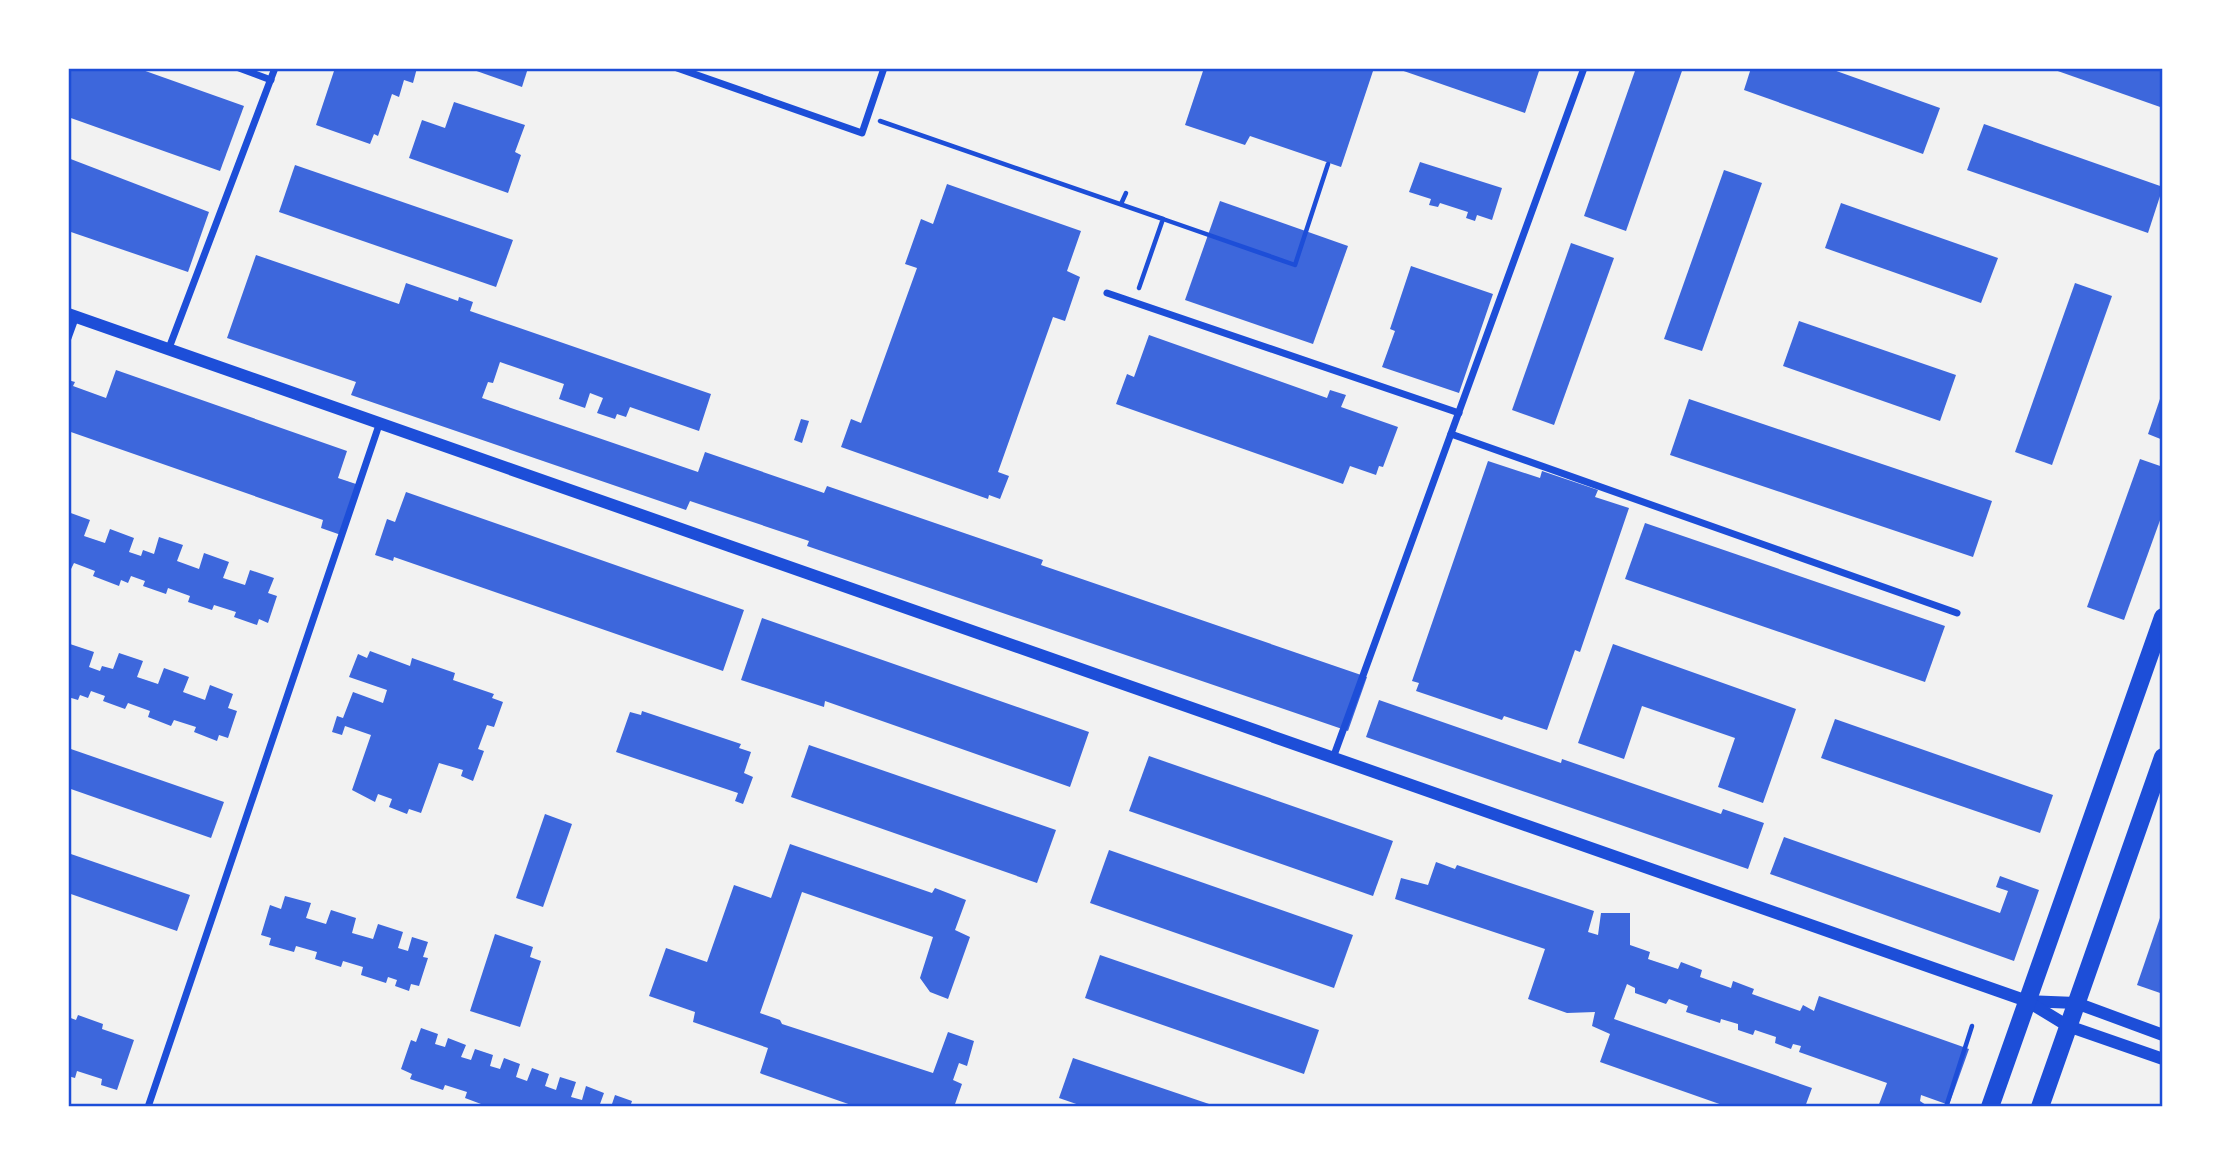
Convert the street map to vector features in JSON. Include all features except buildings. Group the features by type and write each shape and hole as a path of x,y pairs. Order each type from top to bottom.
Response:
{"main road":[{"path":"1990,1107 2163,617"},
{"path":"2040,1107 2163,757"}],"street":[{"path":"239,68 271,80"},
{"path":"169,348 275,68"},
{"path":"677,68 862,133 884,68"},
{"path":"1332,758 1584,68"},
{"path":"1107,293 1459,413"},
{"path":"68,338 72,315 169,348 379,425 2027,1001 2068,1026 2163,1059"},
{"path":"148,1107 379,425"},
{"path":"1451,435 1957,613"},
{"path":"2027,1001 2076,1003 2163,1035"}],"path":[{"path":"867,117 1295,264 1328,164"},
{"path":"1121,204 1126,193"},
{"path":"1134,302 1163,219"},
{"path":"1946,1107 1972,1026"}]}
